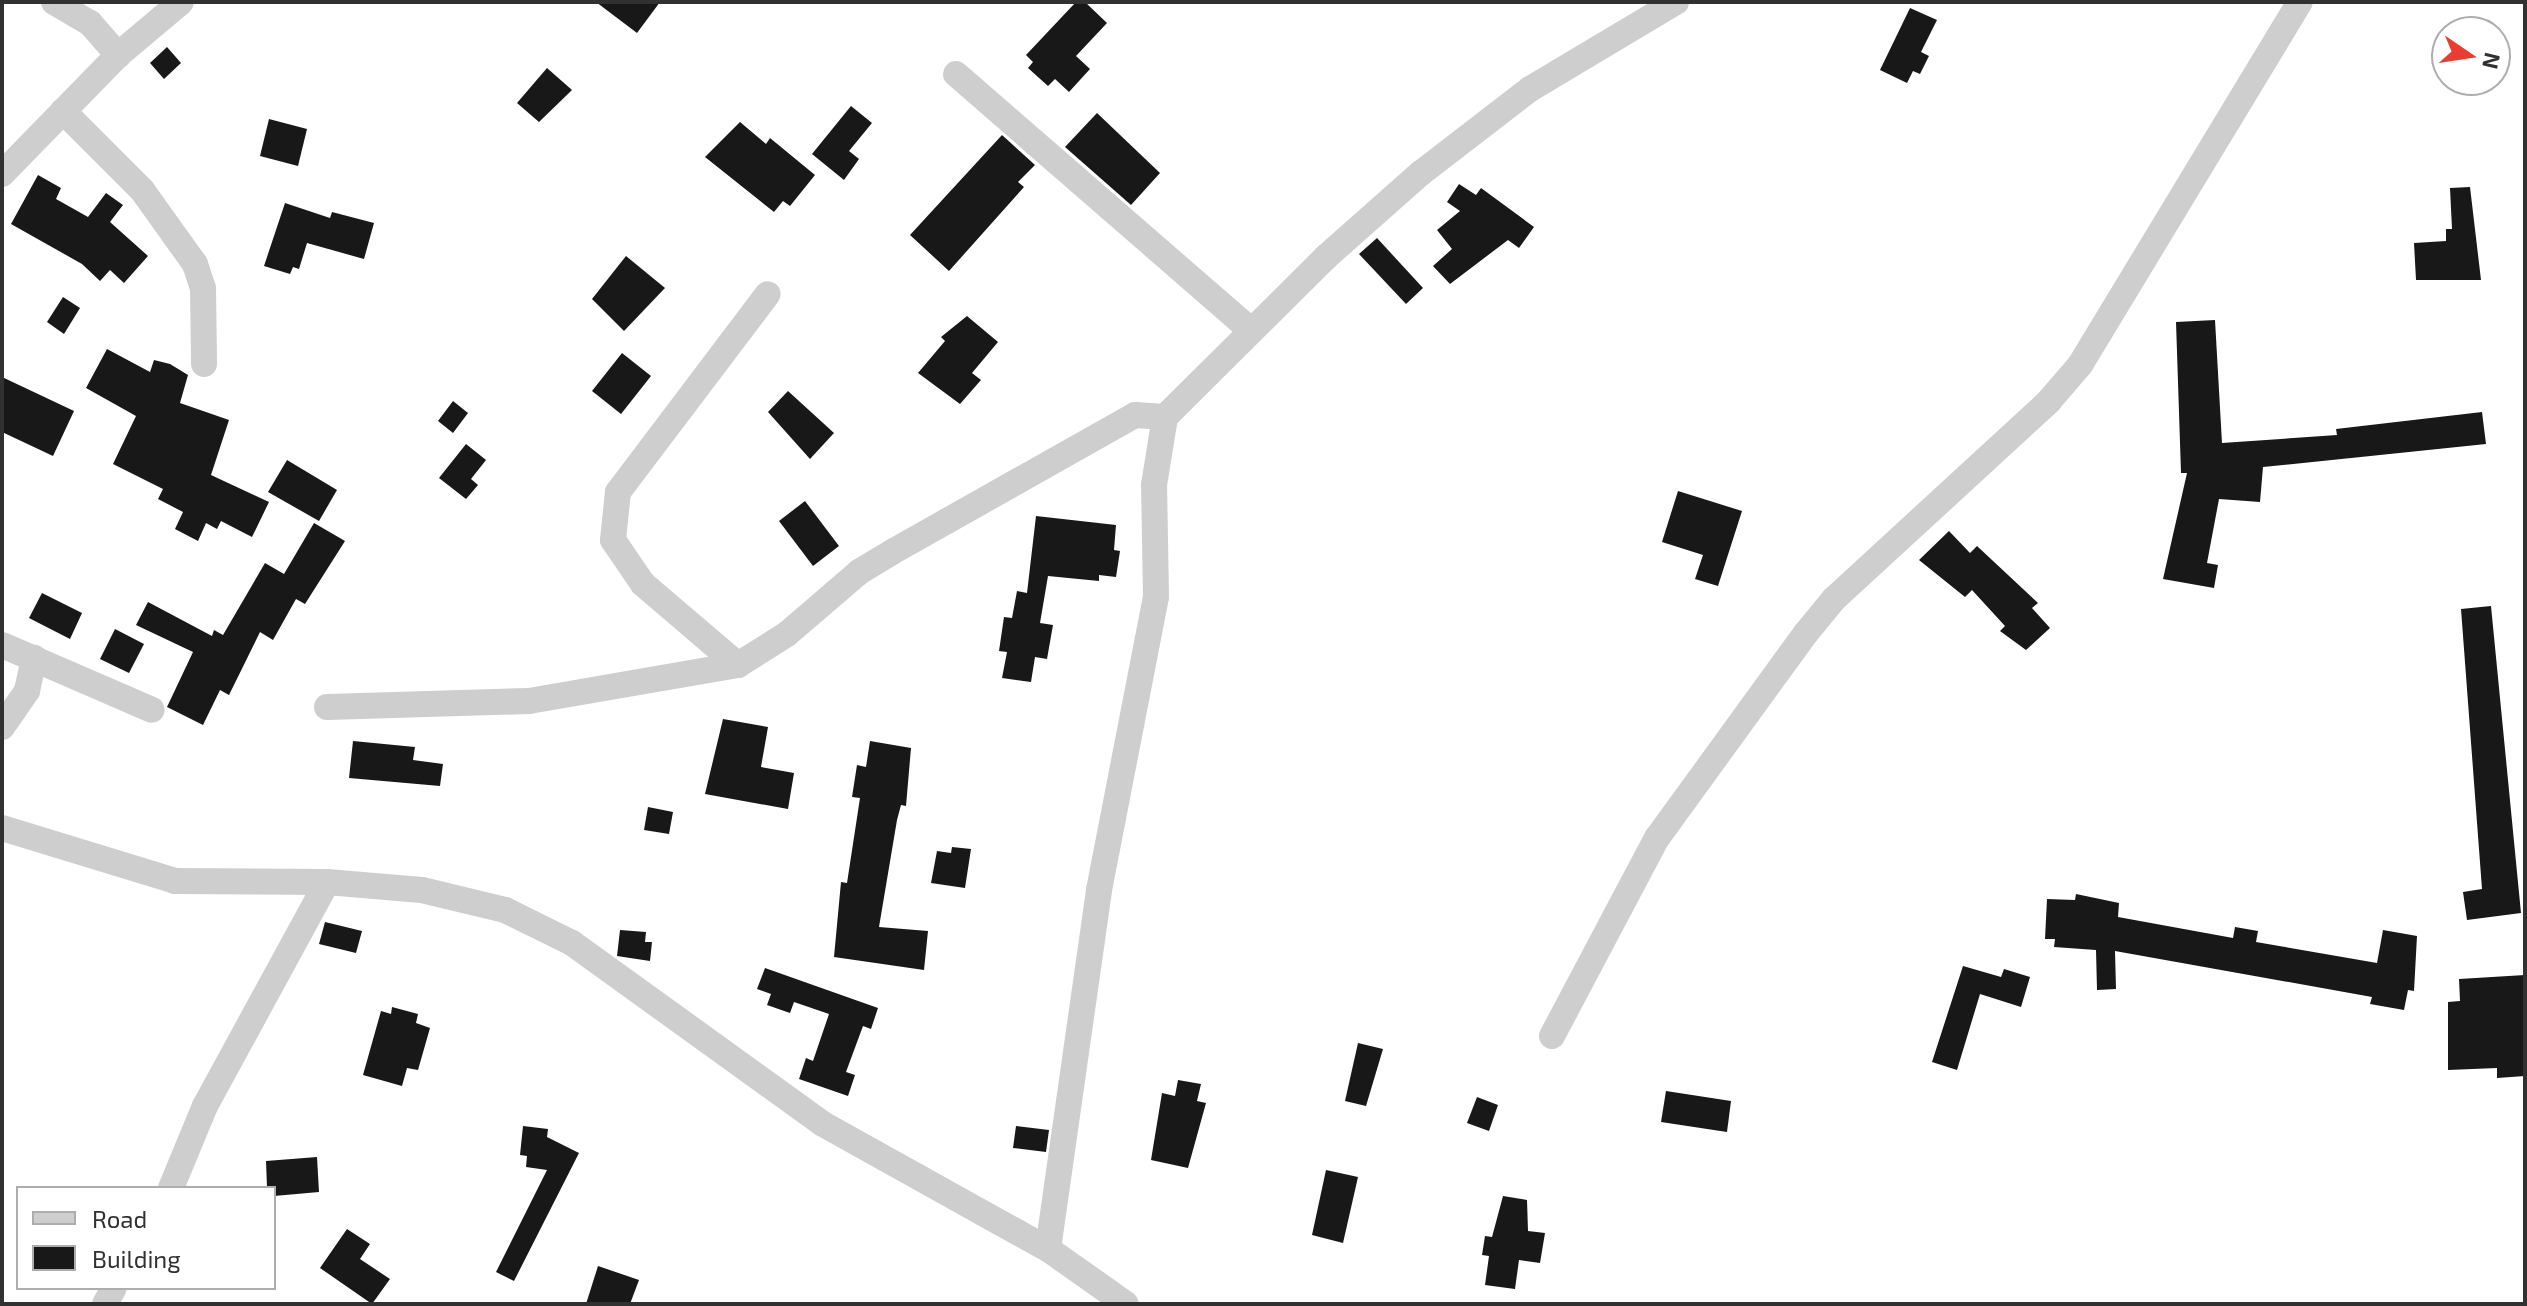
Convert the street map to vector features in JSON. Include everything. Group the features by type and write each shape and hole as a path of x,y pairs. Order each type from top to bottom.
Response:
{"street":[{"path":"54,2 90,23 118,55"},
{"path":"2,174 118,55 181,2"},
{"path":"1048,1249 1099,890 1156,597 1154,485 1165,417 1250,330 1421,173 1530,89 1676,2"},
{"path":"1552,1036 1657,838 1806,633 1834,599 2049,401 2080,365 2300,2"},
{"path":"956,74 1250,330"},
{"path":"63,111 142,190 195,264 203,288 204,364"},
{"path":"738,665 643,584 613,540 618,492 768,294"},
{"path":"327,707 529,701 738,665 787,634 859,572 904,544 1135,415 1165,417"},
{"path":"2,645 152,710"},
{"path":"2,727 27,691 34,658"},
{"path":"2,828 175,881 227,885 327,882 422,890 505,910 572,943 823,1124 1048,1249 1126,1304"},
{"path":"172,1186 205,1106 327,882"}],"building":[{"path":"596,2 660,2 637,33"},
{"path":"1076,2 1085,2 1107,23 1076,56 1090,69 1069,92 1055,79 1048,86 1028,68 1033,62 1026,55"},
{"path":"1910,8 1937,20 1921,52 1929,56 1920,74 1913,71 1907,83 1880,70"},
{"path":"167,47 181,63 164,79 150,63"},
{"path":"547,68 572,90 539,122 517,103"},
{"path":"851,106 872,123 849,151 859,159 844,180 812,154"},
{"path":"1097,113 1160,173 1131,205 1065,147"},
{"path":"269,119 307,129 298,166 260,156"},
{"path":"740,122 766,144 770,138 815,175 790,206 783,201 774,212 705,157"},
{"path":"1002,135 1035,165 1018,182 1024,187 949,271 910,235"},
{"path":"38,175 61,188 56,199 88,217 106,193 123,205 110,222 148,256 124,283 110,270 100,281 82,264 11,224"},
{"path":"1459,184 1476,195 1481,188 1534,227 1519,248 1508,240 1450,284 1433,266 1452,249 1437,230 1460,211 1447,202"},
{"path":"2470,187 2481,280 2416,280 2414,243 2446,241 2446,229 2452,229 2450,188"},
{"path":"285,203 330,218 332,212 374,223 364,259 307,243 299,269 293,267 290,274 264,266"},
{"path":"1377,238 1423,288 1406,304 1359,254"},
{"path":"626,256 665,288 624,331 592,299"},
{"path":"63,297 80,308 64,334 47,322"},
{"path":"967,316 998,342 972,373 981,380 960,404 918,373 945,341 941,337"},
{"path":"2215,320 2222,443 2337,435 2336,429 2482,412 2486,444 2263,467 2260,502 2219,499 2207,563 2218,565 2214,588 2163,579 2187,473 2181,473 2176,322"},
{"path":"107,349 150,372 154,360 170,364 188,375 180,403 229,420 211,475 269,502 252,537 221,521 217,529 206,523 198,541 175,529 183,512 158,499 163,489 113,464 136,416 86,388"},
{"path":"622,353 651,376 621,414 592,391"},
{"path":"2,377 74,411 53,456 2,432"},
{"path":"788,391 834,433 810,459 768,412"},
{"path":"453,401 468,413 453,433 438,421"},
{"path":"466,444 486,460 471,479 478,485 466,499 439,478"},
{"path":"287,460 337,490 319,521 268,492"},
{"path":"1678,491 1742,511 1718,586 1695,579 1703,555 1662,542"},
{"path":"805,501 839,546 813,566 779,521"},
{"path":"1036,516 1116,525 1114,550 1120,551 1116,577 1099,575 1099,581 1048,576 1040,623 1053,625 1047,659 1035,657 1031,682 1002,678 1007,652 999,651 1004,617 1012,618 1017,591 1027,593"},
{"path":"314,523 345,541 305,604 296,599 273,640 260,632 229,695 220,690 203,725 167,707 193,652 136,625 148,602 212,636 214,630 223,635 265,563 284,574"},
{"path":"1949,531 1970,553 1977,546 2038,603 2032,608 2050,628 2026,650 2000,631 2005,626 1972,590 1965,597 1919,560"},
{"path":"42,593 82,613 70,639 29,618"},
{"path":"2491,606 2521,913 2467,920 2463,892 2482,889 2461,609"},
{"path":"115,629 144,644 129,673 100,659"},
{"path":"723,719 768,727 761,767 794,773 788,809 705,794"},
{"path":"353,741 415,747 413,760 443,764 440,786 349,778"},
{"path":"870,741 911,748 906,806 901,805 897,820 879,927 928,931 924,970 834,957 841,882 847,883 860,798 852,797 857,765 866,767"},
{"path":"648,807 673,812 669,834 644,830"},
{"path":"952,847 971,849 965,888 931,883 937,851 951,853"},
{"path":"2076,894 2119,903 2118,917 2233,938 2235,927 2258,931 2256,942 2377,963 2383,930 2417,936 2414,991 2408,990 2404,1010 2370,1004 2372,997 2115,951 2116,989 2097,990 2096,950 2054,947 2055,939 2045,939 2047,899 2075,900"},
{"path":"325,922 362,931 356,953 319,944"},
{"path":"620,930 646,932 645,942 652,942 650,961 617,956"},
{"path":"1963,966 2001,977 2004,969 2030,977 2021,1007 1980,994 1957,1070 1932,1062"},
{"path":"765,968 878,1008 871,1029 863,1026 846,1072 855,1075 848,1096 799,1079 806,1058 813,1061 829,1014 794,1002 790,1013 767,1005 771,994 757,989"},
{"path":"2525,975 2525,1076 2497,1078 2497,1068 2448,1070 2448,1002 2460,1001 2459,979"},
{"path":"392,1007 418,1014 416,1023 430,1028 418,1070 407,1068 402,1086 363,1075 381,1011 391,1014"},
{"path":"1358,1043 1383,1049 1366,1106 1345,1101"},
{"path":"1178,1080 1201,1084 1197,1101 1206,1103 1188,1168 1151,1160 1162,1093 1175,1096"},
{"path":"1666,1091 1731,1101 1727,1132 1661,1122"},
{"path":"1477,1097 1498,1105 1489,1131 1467,1123"},
{"path":"523,1126 548,1129 547,1137 579,1153 514,1281 496,1272 547,1170 526,1167 527,1156 520,1155"},
{"path":"1016,1126 1049,1130 1046,1152 1013,1148"},
{"path":"317,1157 319,1192 276,1196 276,1186 267,1186 266,1161"},
{"path":"1326,1170 1358,1177 1343,1243 1312,1235"},
{"path":"1503,1196 1527,1200 1528,1231 1545,1233 1540,1263 1519,1260 1515,1289 1485,1285 1489,1256 1482,1255 1485,1236 1492,1237"},
{"path":"347,1229 370,1244 360,1259 390,1279 372,1304 320,1268"},
{"path":"598,1266 639,1280 630,1304 586,1304"}]}
